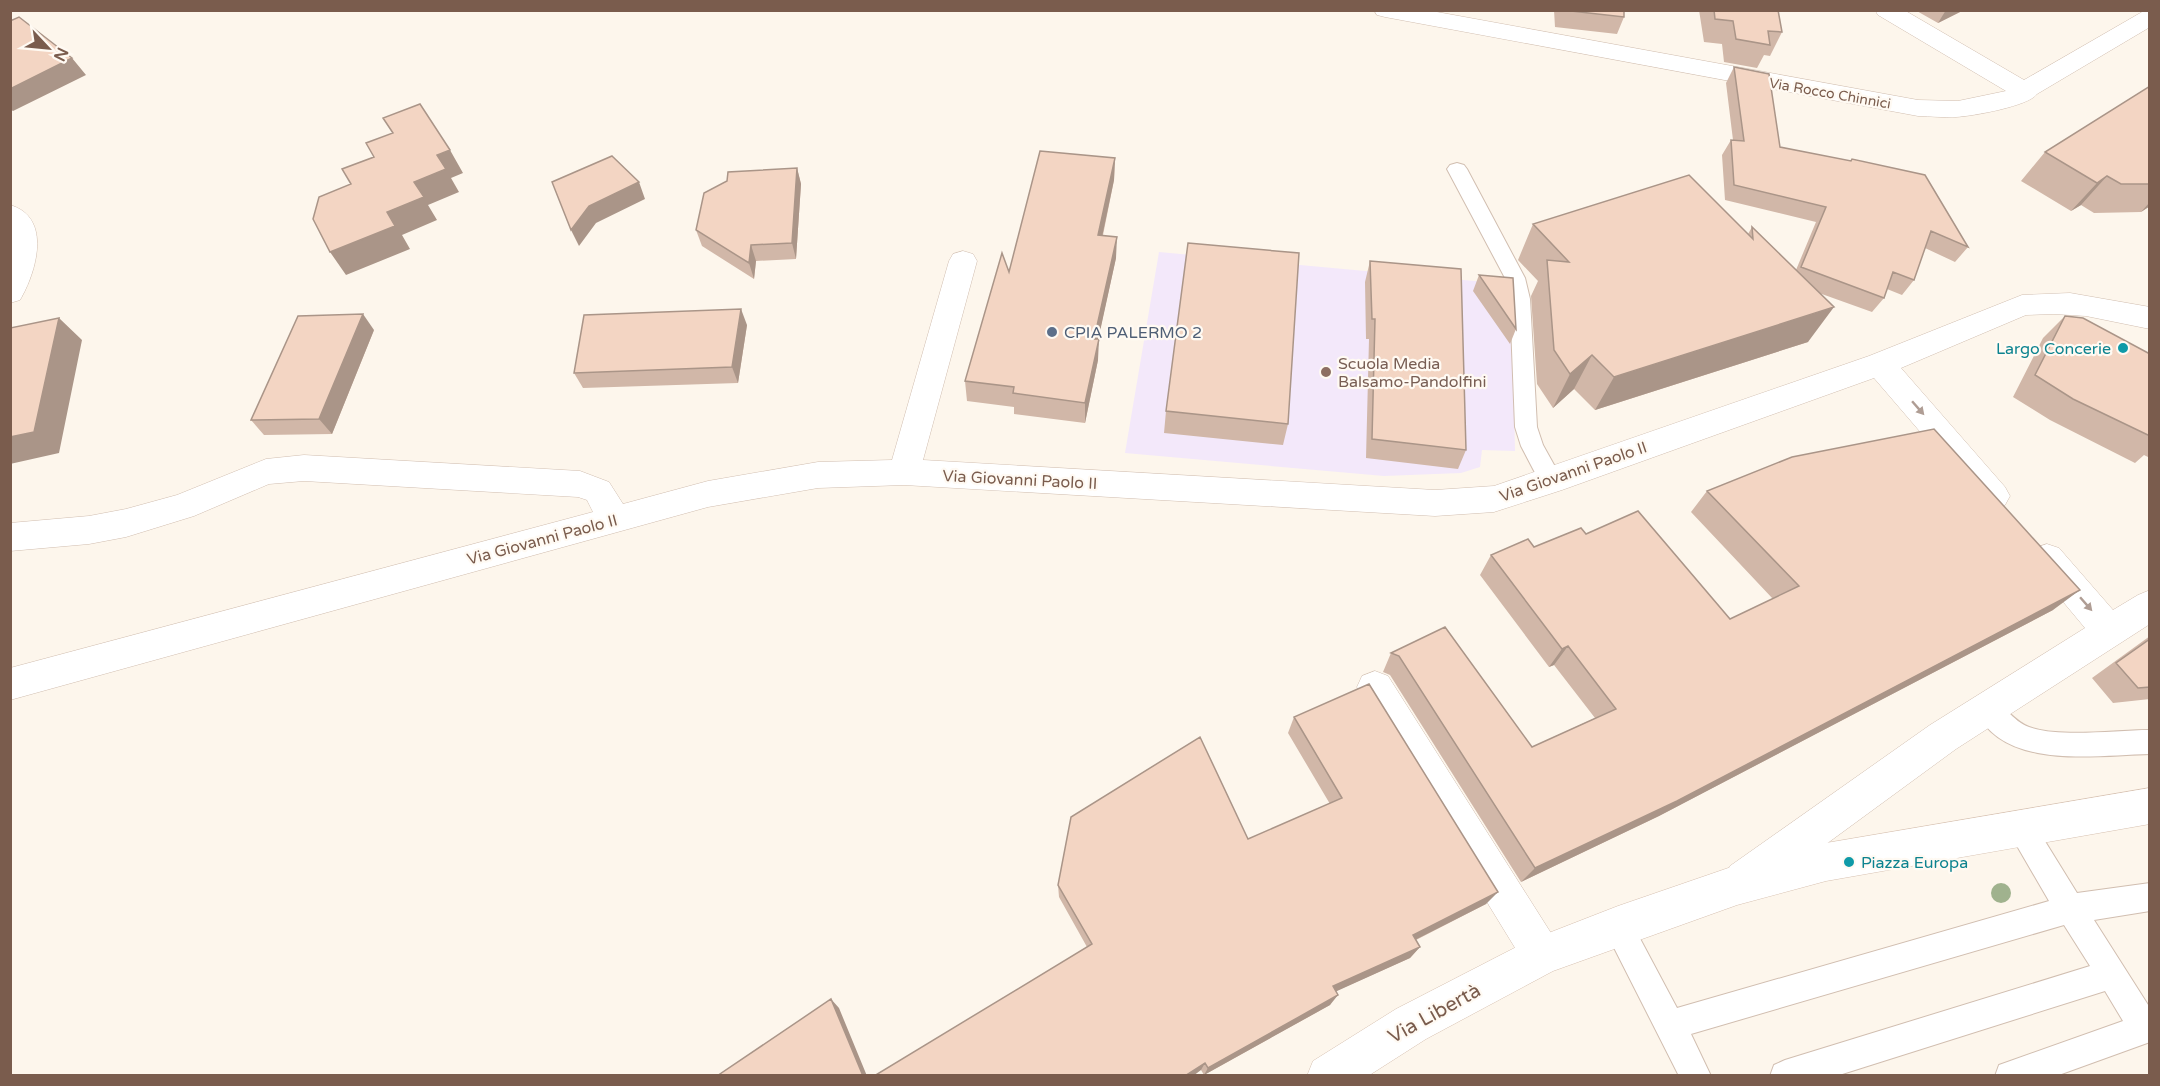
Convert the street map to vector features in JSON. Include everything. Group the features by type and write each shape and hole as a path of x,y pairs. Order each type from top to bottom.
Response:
{"street":[{"name":"Via Rocco Chinnici","path":"1385,10 1918,108 1958,108 1987,105 2010,99 2026,92 2150,17"},
{"path":"1886,10 2026,92"},
{"path":"10,214 16,218 22,231 25,252 10,293"},
{"path":"904,472 963,261"},
{"name":"Via Giovanni Paolo II","path":"10,684 708,494 818,475 904,472 1435,503 1494,498 1551,481 1880,364 2022,305 2044,302 2082,304 2150,318"},
{"path":"1880,364 2110,632"},
{"path":"10,537 89,530 126,523 183,507 266,472 304,468 580,484 598,491 615,519"},
{"path":"1737,885 1943,737 2150,605"},
{"path":"1375,687 1542,955"},
{"path":"1737,885 1826,862 2150,806"},
{"name":"Via Libertà","path":"1328,1076 1411,1024 1542,955 1737,885"}],"lane":[{"path":"1457,169 1515,278 1520,299 1526,427 1532,446 1551,481"},
{"path":"1988,709 2002,725 2023,737 2043,743 2150,741"},
{"path":"2010,1076 2145,1029 2020,827"},
{"path":"1670,1025 2070,909 2150,897"},
{"path":"1618,926 1696,1076"},
{"path":"1785,1076 2110,975"}],"shaded area":[{"name":"Scuola Media Balsamo-Pandolfini","path":"1159,252 1507,284 1512,302 1515,451 1482,450 1480,467 1461,473 1384,476 1125,453"}],"building":[{"path":"1562,10 1624,10 1624,17"},
{"path":"1714,10 1778,10 1782,32 1768,31 1770,45 1736,39 1733,21 1715,19"},
{"path":"19,17 72,58 10,89 10,21"},
{"path":"1734,67 1769,74 1780,147 1851,161 1852,159 1925,175 1968,247 1931,231 1914,280 1893,272 1884,298 1801,267 1826,207 1734,185 1731,140 1744,141"},
{"path":"2150,86 2150,184 2121,184 2107,176 2097,183 2045,152"},
{"path":"420,104 450,150 437,155 446,169 414,182 424,197 387,212 395,226 330,252 313,219 319,197 351,184 342,169 374,157 366,143 393,133 383,118"},
{"path":"1040,151 1115,158 1098,235 1117,237 1094,339 1099,339 1085,403 1013,393 1014,387 965,381 1002,253 1009,272"},
{"path":"612,156 639,182 589,206 571,230 552,182"},
{"path":"797,168 792,243 751,245 749,263 696,230 704,193 727,181 728,172"},
{"path":"1689,175 1753,239 1752,227 1834,307 1614,377 1592,355 1570,374 1554,350 1547,260 1569,262 1533,224"},
{"path":"1188,243 1299,253 1288,424 1166,411"},
{"path":"1370,261 1461,269 1466,450 1372,439 1375,319 1372,319"},
{"path":"1479,275 1513,278 1516,329"},
{"path":"741,309 732,367 574,373 584,315"},
{"path":"363,314 319,419 251,420 298,316"},
{"path":"2065,316 2083,318 2150,354 2150,436 2073,399 2035,375"},
{"path":"59,318 34,432 10,437 10,328"},
{"path":"1934,429 2080,590 1677,801 1535,868 1399,656 1391,653 1445,627 1532,747 1616,709 1568,646 1562,649 1491,555 1528,539 1534,547 1581,528 1586,534 1638,511 1730,619 1799,586 1707,491 1792,457"},
{"path":"2150,639 2150,687 2138,688 2116,663"},
{"path":"1369,684 1498,892 1413,935 1420,947 1333,986 1338,995 1208,1068 1205,1063 1185,1076 874,1076 1092,944 1058,885 1071,817 1200,737 1248,839 1342,798 1294,717"},
{"path":"831,999 863,1076 717,1076"}],"place":[{"name":"CPIA PALERMO 2","path":"1052,332"},
{"name":"Largo Concerie","path":"2123,348"},
{"name":"Scuola Media Balsamo-Pandolfini","path":"1326,372"},
{"name":"Piazza Europa","path":"1849,862"}]}
